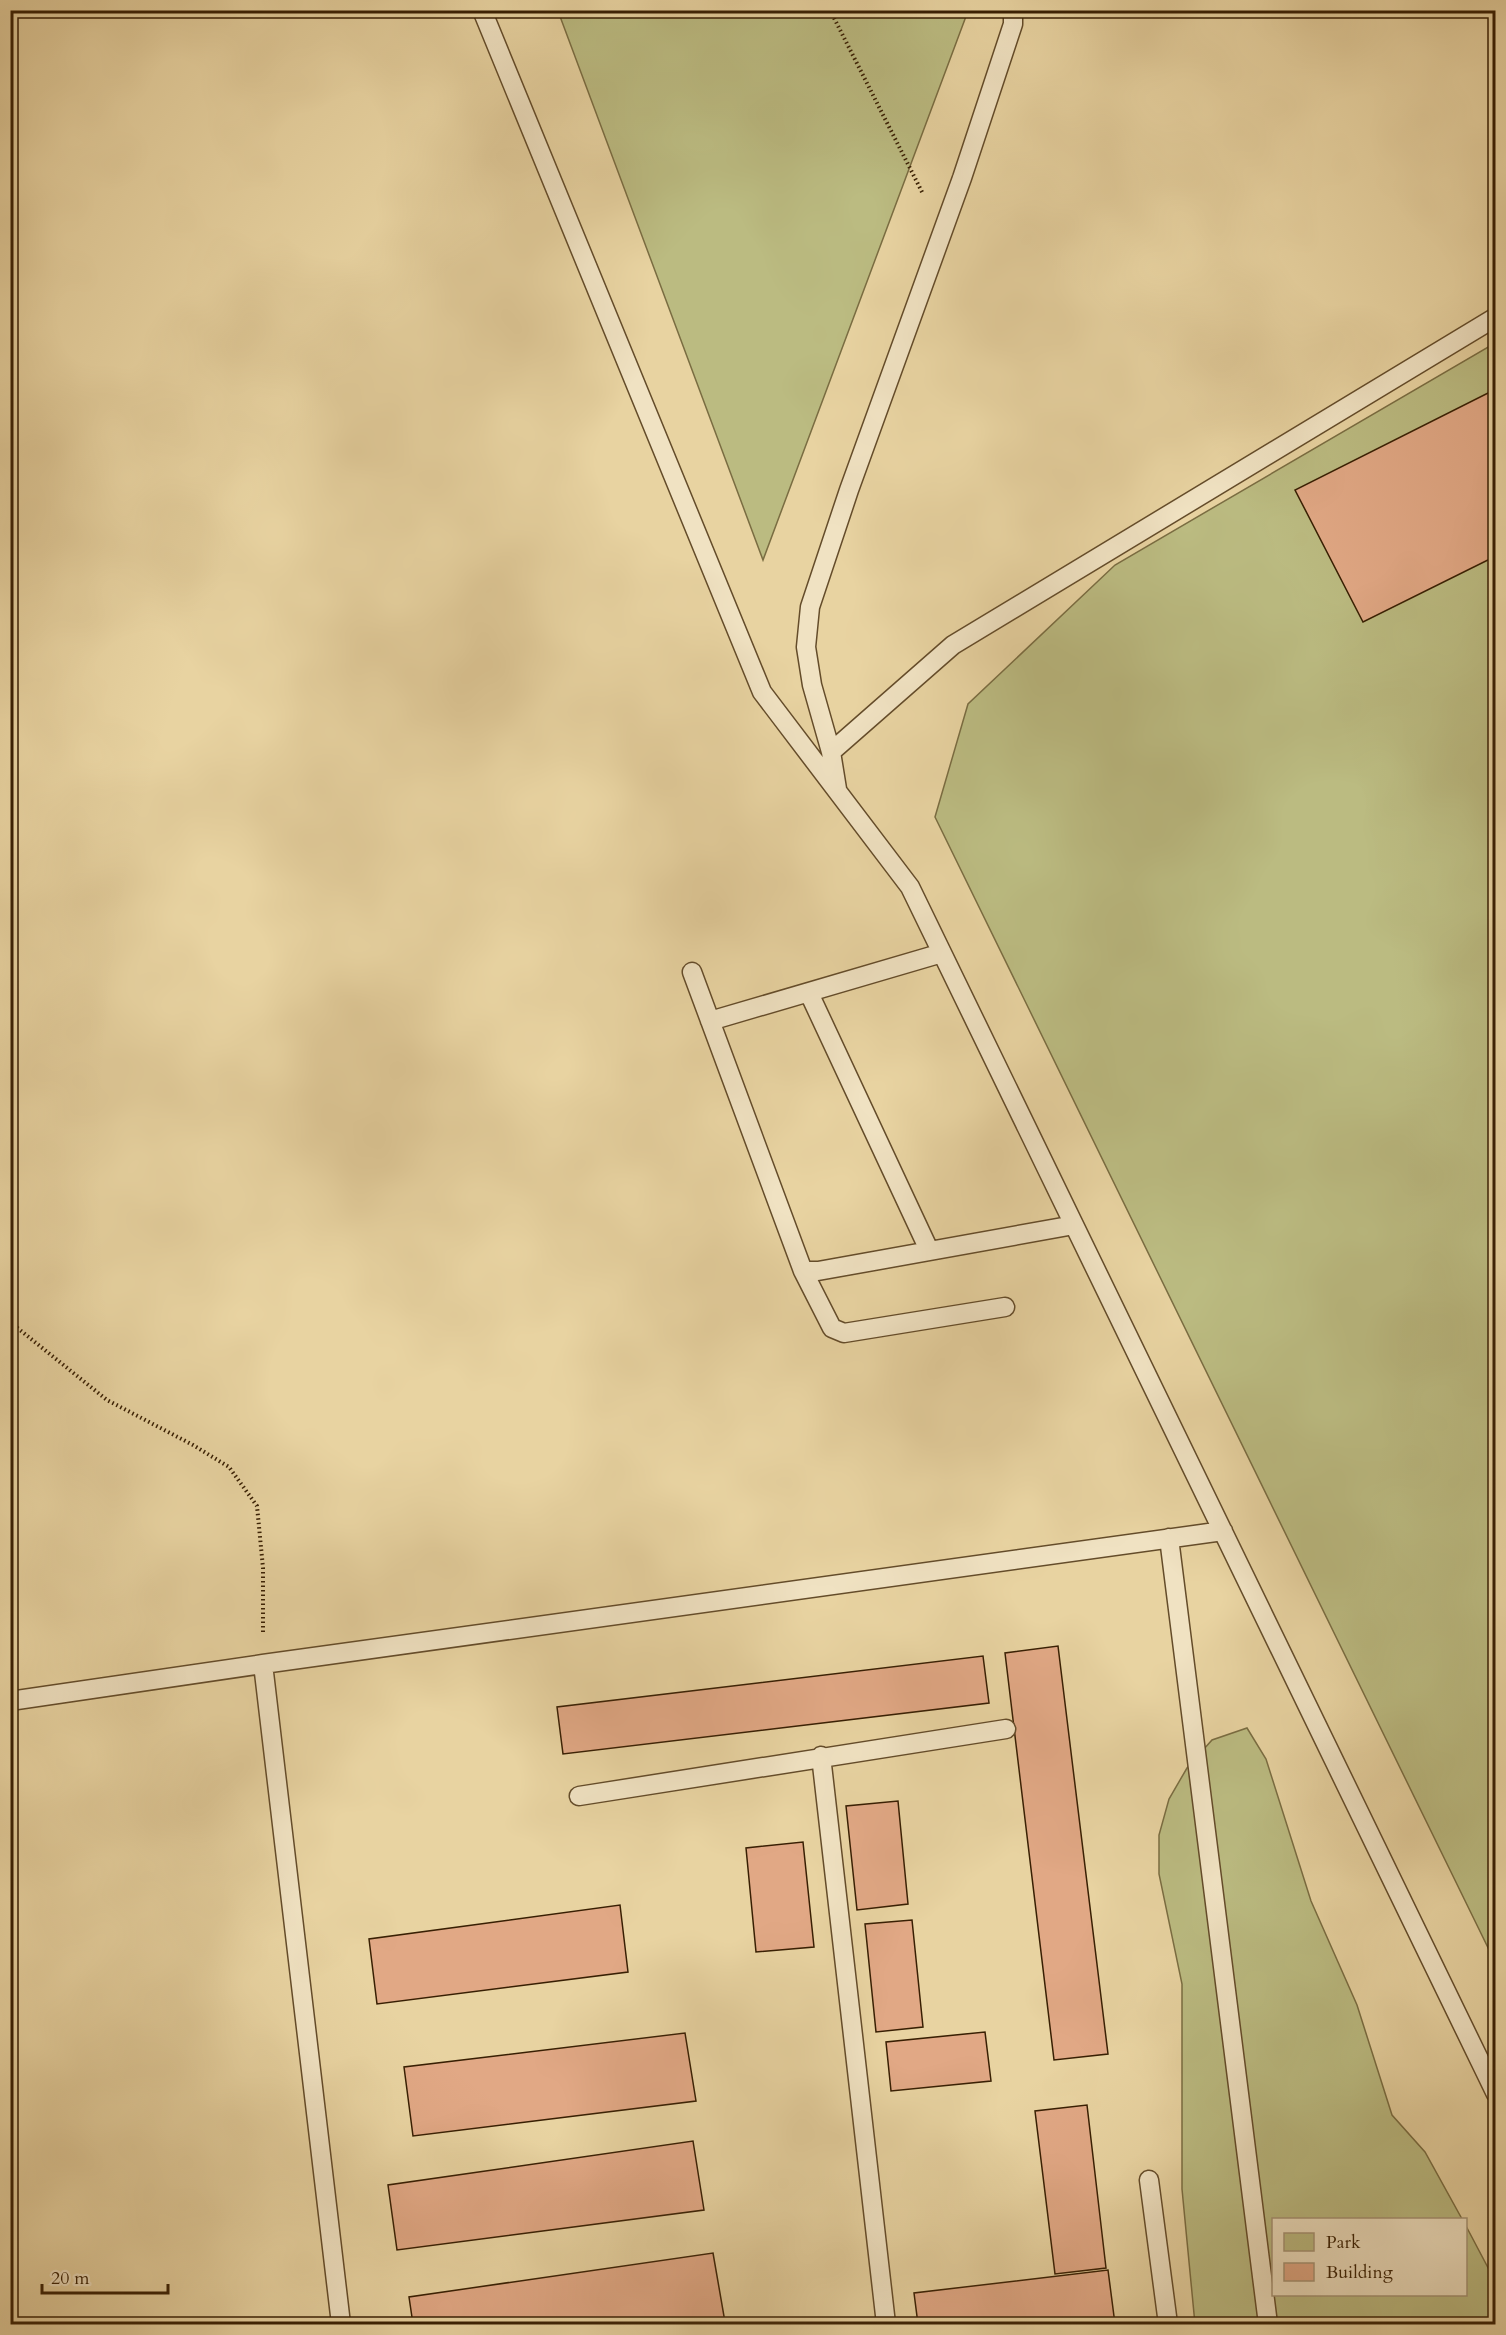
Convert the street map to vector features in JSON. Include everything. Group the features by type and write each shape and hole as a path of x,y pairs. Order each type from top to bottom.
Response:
{"lane":[{"path":"482,10 762,692 910,886 1496,2094"},
{"path":"837,791 831,752 812,685 806,647 810,607 1013,24 1013,10"},
{"path":"831,752 952,645 1496,317"},
{"path":"711,1021 942,953"},
{"path":"692,972 803,1271 832,1328 844,1333 1005,1307"},
{"path":"809,993 929,1250"},
{"path":"803,1271 818,1271 1074,1225"},
{"path":"10,1701 1222,1531"},
{"path":"1169,1538 1268,2325"},
{"path":"263,1664 341,2325"},
{"path":"579,1796 820,1756 1006,1729"},
{"path":"820,1756 886,2325"},
{"path":"1149,2180 1168,2325"}],"path":[{"path":"830,10 942,232"},
{"path":"10,1322 107,1400 193,1445 229,1467 256,1506 263,1568 263,1664"}],"green space":[{"path":"558,11 968,11 763,560"},
{"path":"1495,343 1495,1962 935,817 968,704 1115,565"},
{"path":"1247,1728 1266,1759 1311,1901 1357,2005 1392,2115 1425,2152 1461,2218 1272,2218 1272,2296 1467,2296 1467,2228 1495,2281 1495,2324 1195,2324 1182,2189 1182,1984 1159,1874 1159,1835 1169,1799 1187,1768 1212,1740"}],"building":[{"path":"1496,389 1496,556 1363,622 1295,490"},
{"path":"1058,1646 1108,2054 1054,2060 1005,1653"},
{"path":"983,1656 989,1703 563,1754 557,1707"},
{"path":"898,1801 908,1904 857,1910 846,1806"},
{"path":"803,1842 814,1947 756,1952 746,1848"},
{"path":"620,1905 628,1972 377,2004 369,1939"},
{"path":"912,1920 923,2027 876,2032 865,1924"},
{"path":"985,2032 991,2081 891,2091 886,2042"},
{"path":"685,2033 696,2101 413,2136 404,2067"},
{"path":"1087,2105 1106,2268 1055,2274 1035,2111"},
{"path":"693,2141 704,2210 397,2250 388,2185"},
{"path":"713,2253 725,2322 704,2324 413,2324 409,2297"},
{"path":"1108,2270 1115,2324 918,2324 914,2293"}]}
